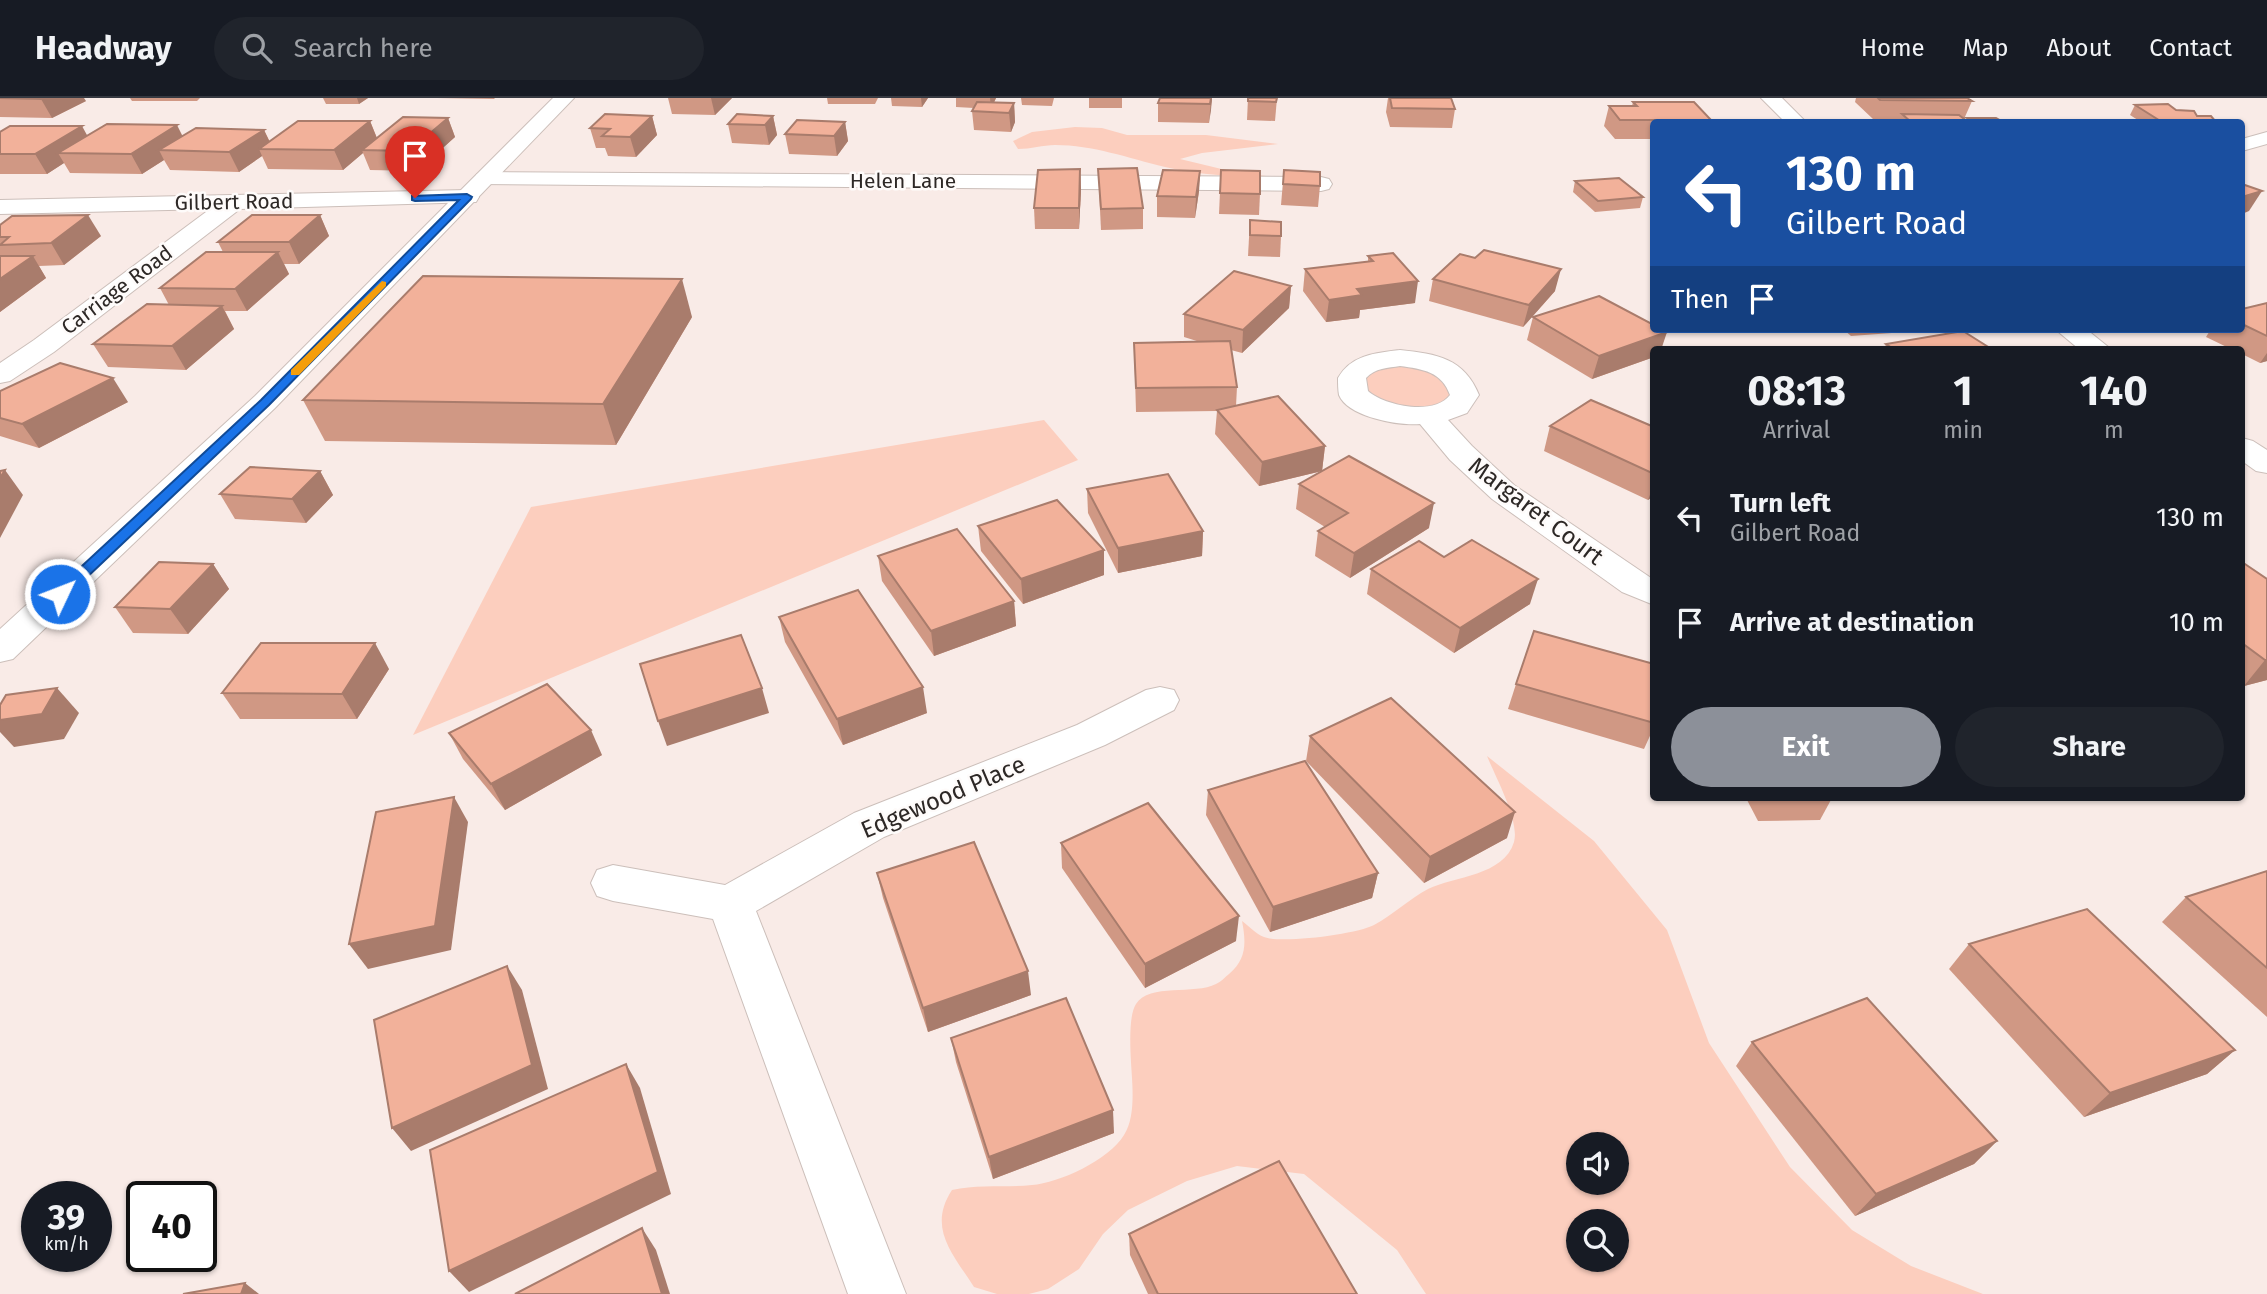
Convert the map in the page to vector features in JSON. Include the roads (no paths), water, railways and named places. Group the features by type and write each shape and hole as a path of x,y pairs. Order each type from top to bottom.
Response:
{"street":[{"path":"0,650 265,402 564,98"},
{"path":"1771,98 1793,119"},
{"path":"2245,144 2267,138"},
{"name":"Helen Lane","path":"476,188 1321,184"},
{"name":"Gilbert Road","path":"0,207 233,202 476,188"},
{"name":"Carriage Road","path":"0,375 44,346 233,202"},
{"path":"2074,333 2092,346"},
{"name":"Margaret Court","path":"1429,416 1461,453 1503,492 1634,584 1650,592"},
{"path":"2245,449 2267,464"},
{"name":"Edgewood Place","path":"730,904 869,825 1091,735 1160,700"},
{"path":"613,883 730,904 877,1294"}]}
